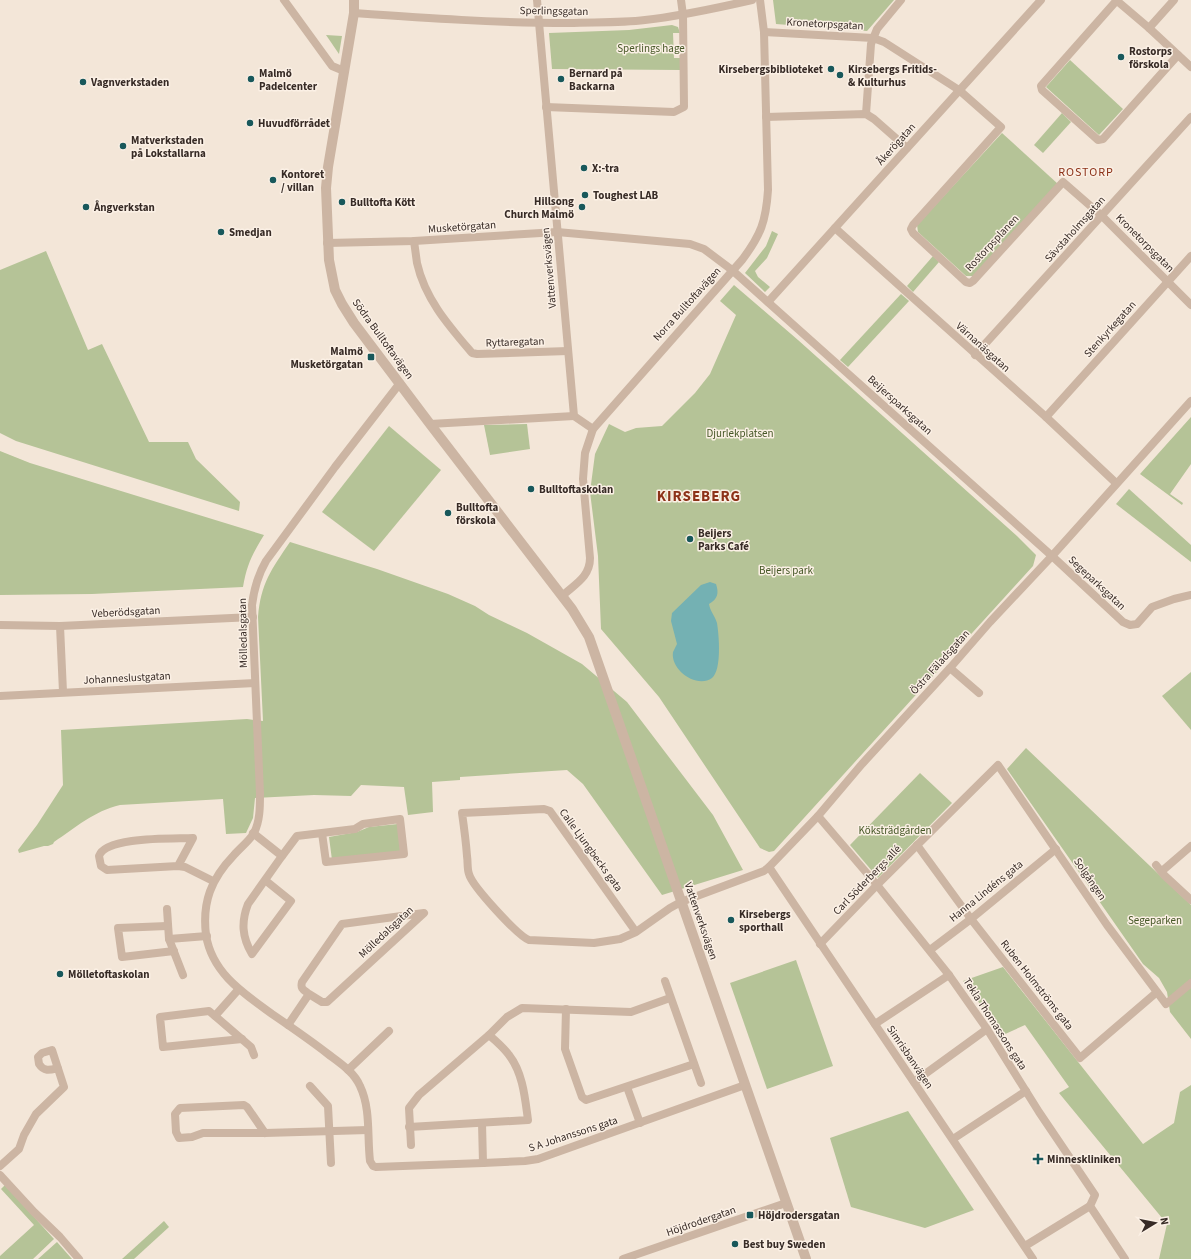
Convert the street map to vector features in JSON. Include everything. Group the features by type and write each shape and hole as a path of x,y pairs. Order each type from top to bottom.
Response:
{"street":[{"path":"284,0 332,66 344,71"},
{"name":"Södra Bulltoftavägen","path":"354,0 354,13 326,181 327,243 335,290 354,323 562,596"},
{"name":"Vattenverksvägen","path":"537,0 574,416"},
{"path":"546,107 674,112 684,107 683,16 681,0"},
{"name":"Sperlingsgatan","path":"354,13 429,19 539,23 608,23 683,16 752,0"},
{"name":"Norra Bulltoftavägen","path":"562,596 585,576 590,568 583,479 585,453 593,429 754,245 763,225 768,190 764,32 760,0"},
{"path":"866,114 871,44 877,29 901,0"},
{"name":"Åkerögatan","path":"768,302 1041,0"},
{"path":"1178,55 1103,139 1098,140 1042,90 1041,86 1116,0 1149,28 1191,67"},
{"path":"1149,28 1174,0"},
{"name":"Kronetorpsgatan","path":"764,32 873,38 884,42 959,90 1001,127"},
{"path":"766,117 866,114 908,148"},
{"name":"Sävstaholmsgatan","path":"975,355 1191,117"},
{"name":"Rostorpsplanen","path":"1001,127 911,229 912,233 966,282 970,283 973,281 1063,182"},
{"name":"Kronetorpsgatan","path":"1063,182 1102,216 1191,305"},
{"name":"Värnanäsgatan","path":"835,228 908,292 1116,483"},
{"name":"Musketörgatan","path":"327,243 414,241 558,232 690,244 704,249 732,270"},
{"name":"Ryttaregatan","path":"414,241 417,263 430,298 440,314 472,353 568,351"},
{"name":"Stenkyrkegatan","path":"1046,418 1167,281 1191,256"},
{"name":"Beijersparksgatan","path":"732,270 1052,556"},
{"name":"Mölledalsgatan","path":"376,1167 370,1161 366,1107 363,1093 358,1082 348,1070 324,1051 238,990 229,981 217,964 209,946 207,936 206,908 213,881 220,870 253,833 257,825 260,805 252,605 260,571 335,467 400,383"},
{"name":"Östra Fäladsgatan","path":"681,902 755,875 769,867 818,816 862,764 1191,401"},
{"path":"430,424 574,416 593,429"},
{"name":"Segeparksgatan","path":"1052,556 1123,622 1130,625 1137,624 1152,607 1191,595"},
{"name":"Vattenverksvägen","path":"562,596 572,609 589,637 806,1259"},
{"name":"Veberödsgatan","path":"0,625 60,626 253,617"},
{"path":"60,626 63,692"},
{"path":"950,668 979,693"},
{"name":"Johanneslustgatan","path":"0,696 255,683"},
{"name":"Carl Söderbergs allé","path":"820,944 998,765"},
{"name":"Solgången","path":"998,765 1107,925 1166,1004 1191,983"},
{"name":"Calle Ljungbecks gata","path":"636,932 550,811 544,809 462,813 468,867 471,879 480,891 525,938 532,940 598,943 620,939 636,932 681,902"},
{"name":"Tekla Thomassons gata","path":"818,816 877,885 950,975 1095,1195 1090,1206"},
{"path":"265,880 291,900 252,954 243,930 244,916 248,904 265,880 282,856 297,836 355,829 363,824 400,819 404,854 326,862 322,833"},
{"path":"253,833 282,856"},
{"path":"178,866 193,838 127,841 107,847 102,850 99,856 101,866 107,870 178,866 184,867 213,881"},
{"name":"Ruben Holmströms gata","path":"917,845 971,918 1080,1058 1157,992"},
{"path":"1191,846 1159,868 1164,875 1191,900"},
{"name":"Hanna Lindéns gata","path":"930,950 1056,849"},
{"name":"Simrisbanvägen","path":"769,867 1033,1259"},
{"path":"167,909 169,939 183,975"},
{"name":"Mölledalsgatan","path":"424,913 327,1002 322,1002 309,994 301,987 302,982 342,924 424,913"},
{"path":"167,926 118,928 122,957 174,951"},
{"path":"169,939 207,936"},
{"path":"875,1024 950,975"},
{"path":"665,981 701,1083"},
{"path":"215,1016 238,990"},
{"path":"288,1026 309,994"},
{"path":"411,1146 409,1108 419,1095 489,1035 507,1017 522,1008 631,1012 670,998"},
{"path":"566,1010 564,1047 582,1097 586,1100 590,1100 694,1064"},
{"path":"242,1039 163,1047 160,1017 209,1011 242,1039 251,1047 254,1055"},
{"path":"914,1082 987,1029"},
{"path":"348,1070 389,1031"},
{"path":"409,1127 482,1124 528,1120 524,1093 518,1071 509,1054 489,1035"},
{"path":"0,1166 19,1148 24,1135 36,1114 64,1087 58,1068"},
{"name":"S A Johanssons gata","path":"376,1167 525,1161 538,1159 640,1124 745,1085"},
{"path":"310,1086 328,1106 331,1163"},
{"path":"628,1087 640,1124"},
{"path":"953,1139 1026,1091"},
{"path":"264,1133 247,1107 244,1105 180,1108 175,1114 176,1132 179,1138 192,1137 203,1133 264,1133 368,1130"},
{"path":"482,1124 483,1163"},
{"path":"0,1175 34,1212 60,1237 79,1259"},
{"name":"Höjdrodergatan","path":"623,1259 786,1202"},
{"path":"1025,1246 1090,1206 1125,1259"}],"green space":[{"path":"773,0 894,0 867,31 776,24"},
{"name":"Sperlings hage","path":"672,25 678,27 680,33 673,33 674,58 680,58 680,70 552,69 549,33 629,30"},
{"path":"326,35 342,36 339,54"},
{"path":"1070,60 1123,109 1099,135 1046,87"},
{"path":"1062,113 1071,122 1043,153 1034,145"},
{"path":"1002,133 1058,184 974,276 966,276 918,232 917,225"},
{"path":"772,231 778,234 767,258 755,271 758,277 770,287 765,292 745,273 766,246"},
{"path":"46,251 88,350 102,344 149,442 188,442 196,459 240,502 239,511 16,441 0,433 0,270"},
{"path":"933,256 939,262 913,292 907,286"},
{"name":"Beijers park","path":"734,285 798,340 1017,536 1036,555 1033,566 774,851 769,852 760,848 659,697 601,629 598,556 590,492 595,454 609,424 625,432 636,428 662,426 695,393 710,374 736,315 720,301"},
{"path":"901,294 909,301 848,367 840,360"},
{"path":"1191,417 1191,464 1170,494 1183,503 1182,505 1140,474"},
{"path":"527,424 530,449 490,455 484,425"},
{"path":"389,426 441,470 374,551 322,512"},
{"path":"0,451 30,463 264,535 250,560 243,587 92,594 0,595"},
{"path":"1129,489 1191,545 1191,562 1116,504"},
{"path":"290,542 377,569 448,594 527,633 582,664 627,702 713,815 743,870 662,895 583,784 567,770 460,777 460,780 432,782 433,812 408,815 404,787 361,785 351,796 314,795 255,798 253,818 246,833 226,834 223,799 120,805 102,811 93,816 53,844 19,853 18,850 37,825 63,785 61,730 247,719 263,721 258,617 259,605 268,577"},
{"path":"1191,672 1191,730 1162,696"},
{"name":"Segeparken","path":"1026,748 1191,905 1191,1039 1170,1012 1167,992 1159,978 1143,964 1007,769"},
{"name":"Köksträdgården","path":"920,773 952,803 878,878 850,845"},
{"path":"398,824 402,852 332,860 329,837 357,832 369,827"},
{"path":"796,960 833,1066 767,1089 730,983"},
{"path":"1003,967 1143,1144 1174,1123 1180,1092 1191,1085 1191,1259 1159,1259 1167,1224 1059,1093 1069,1087 1025,1025 1003,1035 963,981"},
{"path":"908,1111 974,1210 925,1228 851,1207 830,1138"},
{"path":"5,1185 54,1239 33,1259 0,1259 0,1256 34,1225 1,1189"},
{"path":"164,1221 169,1227 134,1259 122,1259"},
{"path":"57,1242 72,1259 38,1259"}],"water":[{"path":"710,582 716,584 717,590 716,598 709,604 717,623 719,660 715,674 712,678 706,681 699,681 686,676 680,671 673,659 673,652 677,644 671,621 672,613 701,585"}],"place":[{"name":"Rostorps förskola","path":"1121,57"},
{"name":"Kirsebergsbiblioteket","path":"831,69"},
{"name":"Kirsebergs Fritids- & Kulturhus","path":"840,75"},
{"name":"Malmö Padelcenter","path":"251,79"},
{"name":"Bernard på Backarna","path":"561,79"},
{"name":"Vagnverkstaden","path":"83,82"},
{"name":"Huvudförrådet","path":"250,123"},
{"name":"Matverkstaden på Lokstallarna","path":"123,146"},
{"name":"X:-tra","path":"584,168"},
{"name":"Kontoret / villan","path":"273,180"},
{"name":"Toughest LAB","path":"585,195"},
{"name":"Bulltofta Kött","path":"342,202"},
{"name":"Ångverkstan","path":"86,207"},
{"name":"Hillsong Church Malmö","path":"582,207"},
{"name":"Smedjan","path":"221,232"},
{"name":"Malmö Musketörgatan","path":"371,357"},
{"name":"Bulltoftaskolan","path":"531,489"},
{"name":"Bulltofta förskola","path":"448,513"},
{"name":"Beijers Parks Café","path":"690,539"},
{"name":"Kirsebergs sporthall","path":"731,920"},
{"name":"Mölletoftaskolan","path":"60,974"},
{"name":"Minneskliniken","path":"1038,1159"},
{"name":"Höjdrodersgatan","path":"750,1215"},
{"name":"Best buy Sweden","path":"735,1244"}],"district":[{"name":"ROSTORP","path":"1086,172"},
{"name":"KIRSEBERG","path":"699,496"}],"park label":[{"name":"Djurlekplatsen","path":"740,433"}]}
